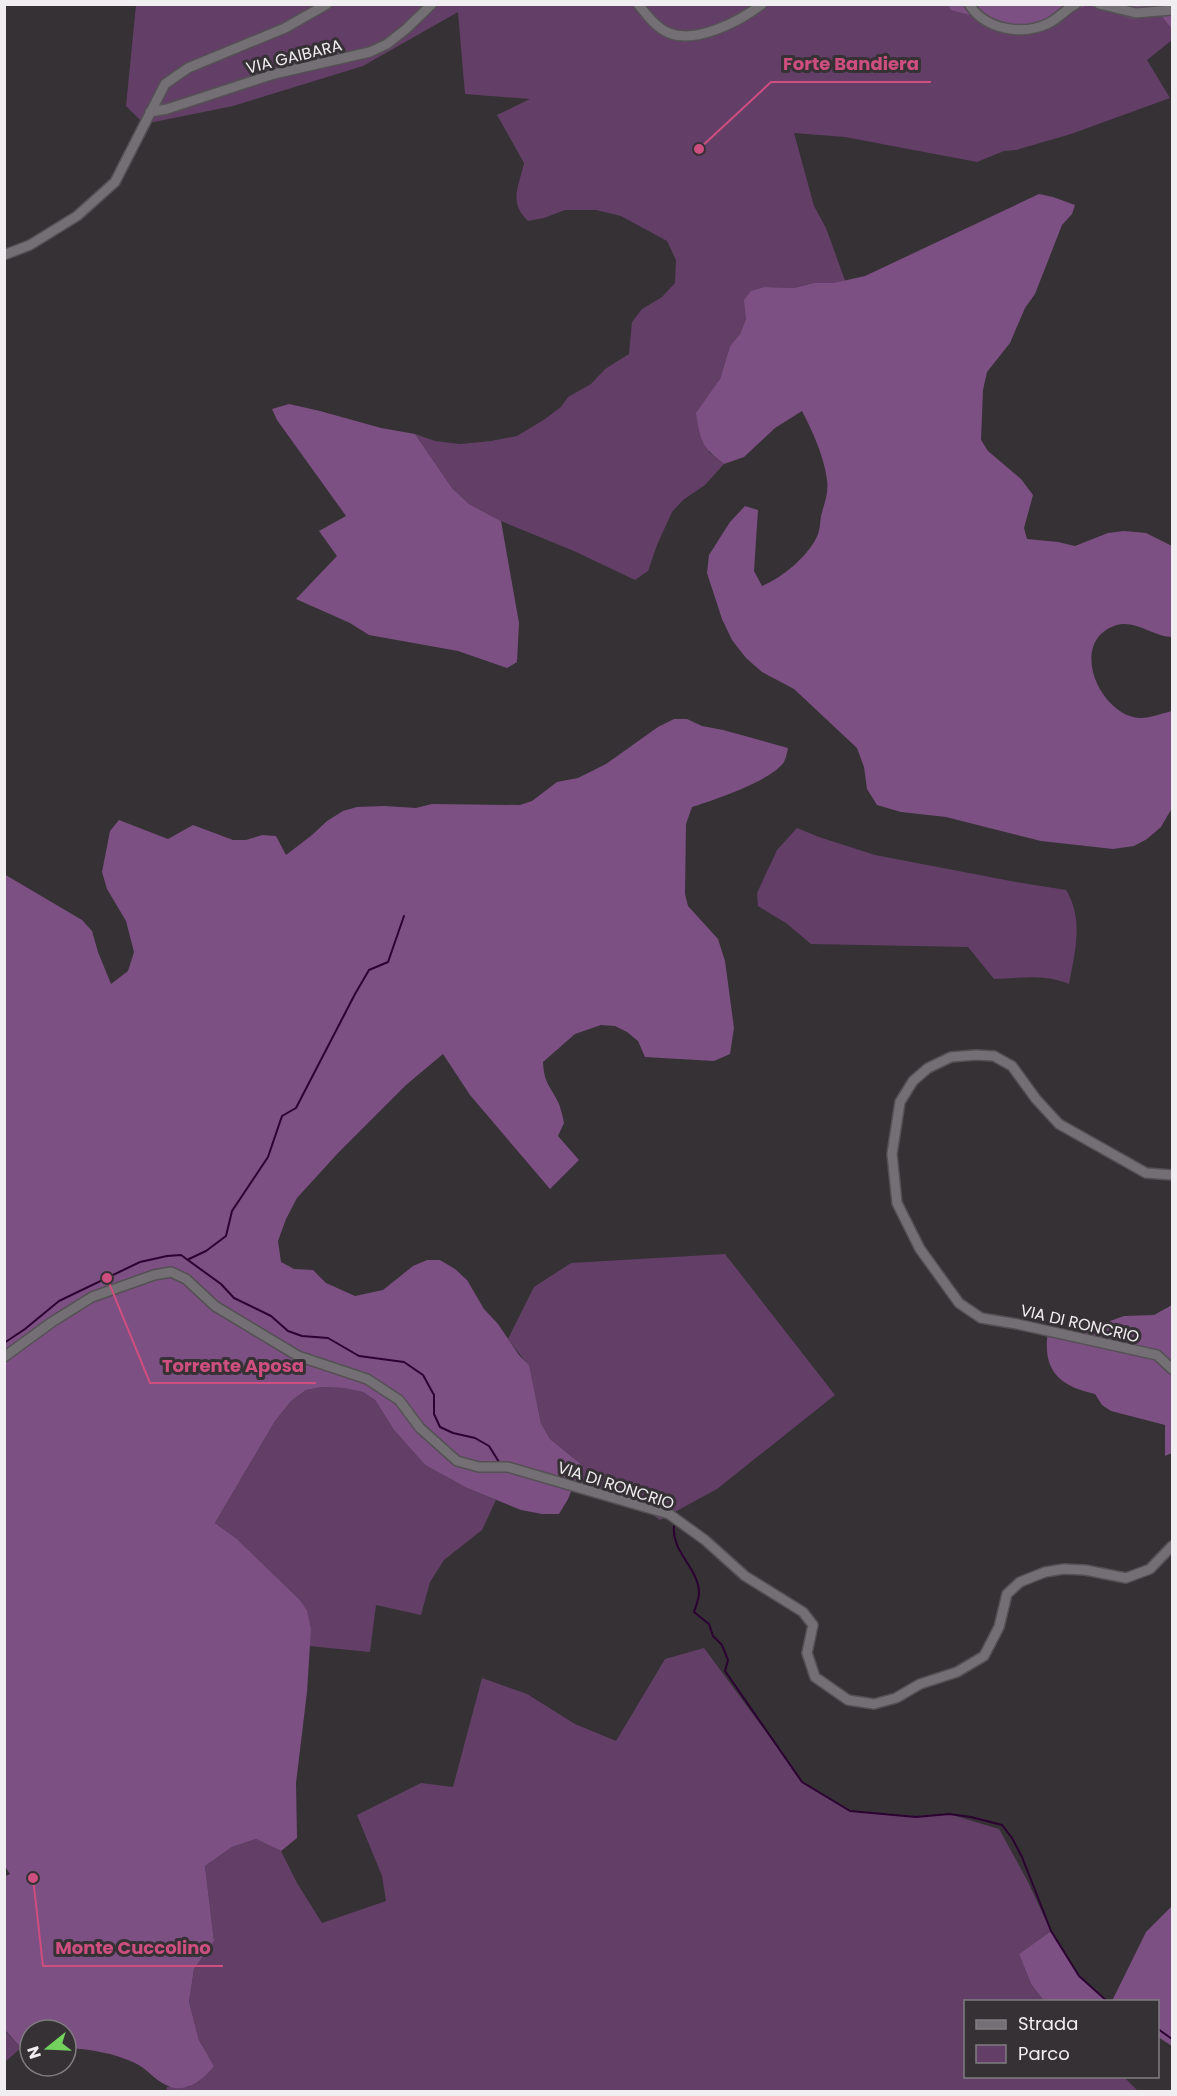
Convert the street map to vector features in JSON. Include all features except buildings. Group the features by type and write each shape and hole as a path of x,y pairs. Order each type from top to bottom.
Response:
{"street":[{"path":"4,255 30,245 77,216 116,182 165,84 188,69 285,28 327,4"},
{"name":"VIA GAIBARA","path":"150,112 167,109 274,74 370,52 387,44 432,4"},
{"path":"638,4 658,27 671,34 684,35 698,34 734,22 762,4"},
{"path":"969,4 983,20 1020,30 1049,23 1076,4"},
{"path":"1099,4 1136,13 1173,10"},
{"name":"VIA DI RONCRIO","path":"1173,1175 1146,1173 1059,1124 1036,1099 1012,1066 994,1056 976,1054 951,1057 928,1068 913,1081 900,1102 892,1154 897,1203 920,1249 959,1303 981,1318 1157,1355 1173,1369"},
{"name":"VIA DI RONCRIO","path":"4,1357 52,1322 92,1297 154,1275 171,1272 186,1279 215,1306 298,1356 367,1379 399,1400 420,1428 457,1461 479,1467 508,1467 669,1514 705,1540 746,1576 803,1612 813,1625 807,1653 815,1677 848,1700 874,1704 896,1698 920,1684 957,1672 984,1656 999,1627 1007,1594 1020,1582 1045,1572 1064,1569 1085,1570 1126,1578 1150,1569 1173,1546"}],"green space":[{"path":"970,4 1074,8 1087,5 1116,14 1172,16 1172,40 1147,60 1170,98 1071,134 1016,150 1004,151 977,162 845,137 794,133 814,206 826,228 847,286 812,283 794,288 765,287 740,334 730,346 720,379 712,392 709,452 724,464 705,485 683,500 672,512 648,571 635,580 574,551 501,521 469,504 452,488 415,434 435,441 460,444 517,436 545,419 561,407 568,397 591,384 605,369 629,354 632,322 642,309 662,297 675,283 676,260 667,241 621,216 596,210 565,210 528,221 522,214 518,207 517,194 524,163 497,115 530,99 465,94 458,12 363,66 233,106 144,124 126,106 136,5"},
{"path":"797,828 875,855 1066,890 1072,901 1076,924 1069,984 1042,978 994,979 968,947 811,944 786,923 758,906 757,893 777,850"},
{"path":"725,1254 835,1395 717,1489 660,1520 650,1513 572,1490 582,1465 550,1439 541,1423 529,1366 508,1339 534,1287 571,1263"},
{"path":"322,1387 363,1392 375,1400 394,1430 425,1465 467,1488 496,1500 482,1530 444,1560 430,1582 421,1615 376,1605 370,1652 309,1646 309,1623 300,1600 237,1539 215,1523 275,1421 291,1401 306,1390"},
{"path":"704,1648 803,1782 850,1811 916,1817 949,1814 999,1829 1051,1931 1019,1954 1031,1984 1043,2000 964,2000 964,2078 1125,2078 1138,2091 166,2092 167,2087 188,2087 214,2066 199,2040 189,2002 194,1969 214,1941 205,1866 232,1847 256,1839 281,1851 297,1883 322,1923 386,1901 382,1876 357,1815 421,1783 453,1787 482,1678 527,1694 575,1724 616,1741 665,1659"},
{"path":"4,2030 18,2045 18,2051 4,2062"}],"shaded area":[{"path":"948,5 1087,5 1020,34 974,16 951,10"},
{"path":"1087,5 1172,5 1172,29 1161,15 1134,19"},
{"path":"1039,194 1075,205 1072,214 1062,225 1035,294 1025,308 1010,343 987,372 983,390 981,440 988,451 1021,479 1033,495 1024,528 1027,539 1075,546 1108,533 1124,531 1146,533 1172,546 1172,637 1129,624 1121,624 1100,635 1093,647 1091,662 1095,678 1102,692 1113,705 1126,714 1140,718 1172,711 1172,808 1161,827 1147,839 1134,846 1113,849 1041,841 946,817 901,812 877,805 867,789 864,767 857,748 794,689 762,672 746,658 732,640 722,619 707,573 709,555 730,522 745,506 758,510 754,571 762,586 778,577 802,558 814,542 819,532 827,494 823,462 802,411 775,428 744,457 724,464 703,443 696,413 720,379 730,346 740,334 746,319 744,300 751,291 765,287 794,288 813,283 834,283 865,276"},
{"path":"289,404 381,428 415,434 452,488 469,504 501,521 519,623 517,662 507,668 458,651 369,635 350,623 296,599 337,556 319,531 346,516 277,420 272,409"},
{"path":"674,719 687,719 702,726 788,748 784,762 777,769 755,783 692,807 686,824 685,894 688,906 718,939 725,961 734,1028 730,1054 714,1061 645,1057 638,1041 615,1026 601,1025 575,1034 543,1062 546,1081 559,1104 564,1121 558,1136 579,1160 550,1189 470,1095 443,1054 406,1085 297,1198 278,1241 281,1262 294,1269 313,1270 326,1283 355,1296 383,1290 413,1266 427,1260 440,1260 455,1269 467,1280 484,1309 529,1365 541,1423 550,1439 582,1465 568,1499 559,1514 542,1514 521,1510 467,1488 425,1465 394,1430 375,1400 363,1392 322,1387 306,1390 291,1401 275,1421 215,1523 237,1539 300,1600 307,1611 311,1629 307,1692 296,1783 297,1838 281,1851 256,1839 232,1847 205,1866 214,1941 194,1969 189,2002 199,2040 214,2066 199,2081 186,2087 173,2088 162,2083 139,2065 127,2060 101,2052 78,2049 78,2018 18,2018 18,2045 5,2030 4,1877 10,1874 4,1865 4,874 82,920 92,931 111,984 128,971 134,952 126,921 107,889 102,872 110,831 119,820 168,839 193,825 233,840 246,840 262,835 276,836 286,855 327,821 343,811 357,807 416,808 432,804 520,805 532,801 557,782 578,778 606,764 658,727"},
{"path":"1172,1305 1172,1453 1165,1456 1165,1425 1111,1411 1102,1405 1095,1394 1082,1391 1062,1381 1050,1366 1047,1344 1048,1330 1071,1335 1124,1316 1154,1315"},
{"path":"1172,1906 1172,2046 1159,2038 1159,2000 1112,2000 1146,1932"},
{"path":"1051,1931 1079,1976 1107,2000 1043,2000 1031,1984 1019,1954"}],"waterway":[{"path":"189,1259 206,1251 226,1236 232,1211 268,1157 282,1116 296,1108 369,970 388,962 404,916"},
{"path":"4,1343 59,1301 140,1262 181,1255 221,1284 234,1298 271,1316 288,1331 302,1336 328,1338 359,1356 404,1362 423,1375 434,1395 434,1414 440,1427 453,1433 475,1438 489,1446 499,1462"},
{"path":"674,1526 677,1544 698,1584 699,1595 694,1612 709,1624 713,1636 722,1645 728,1660 725,1671 802,1782 850,1811 916,1817 949,1814 1002,1825 1022,1857 1051,1931 1079,1976 1106,2000"},
{"path":"1159,2030 1172,2039"}],"place":[{"name":"Forte Bandiera","path":"699,149"},
{"name":"Torrente Aposa","path":"107,1278"},
{"name":"Monte Cuccolino","path":"33,1878"}]}
